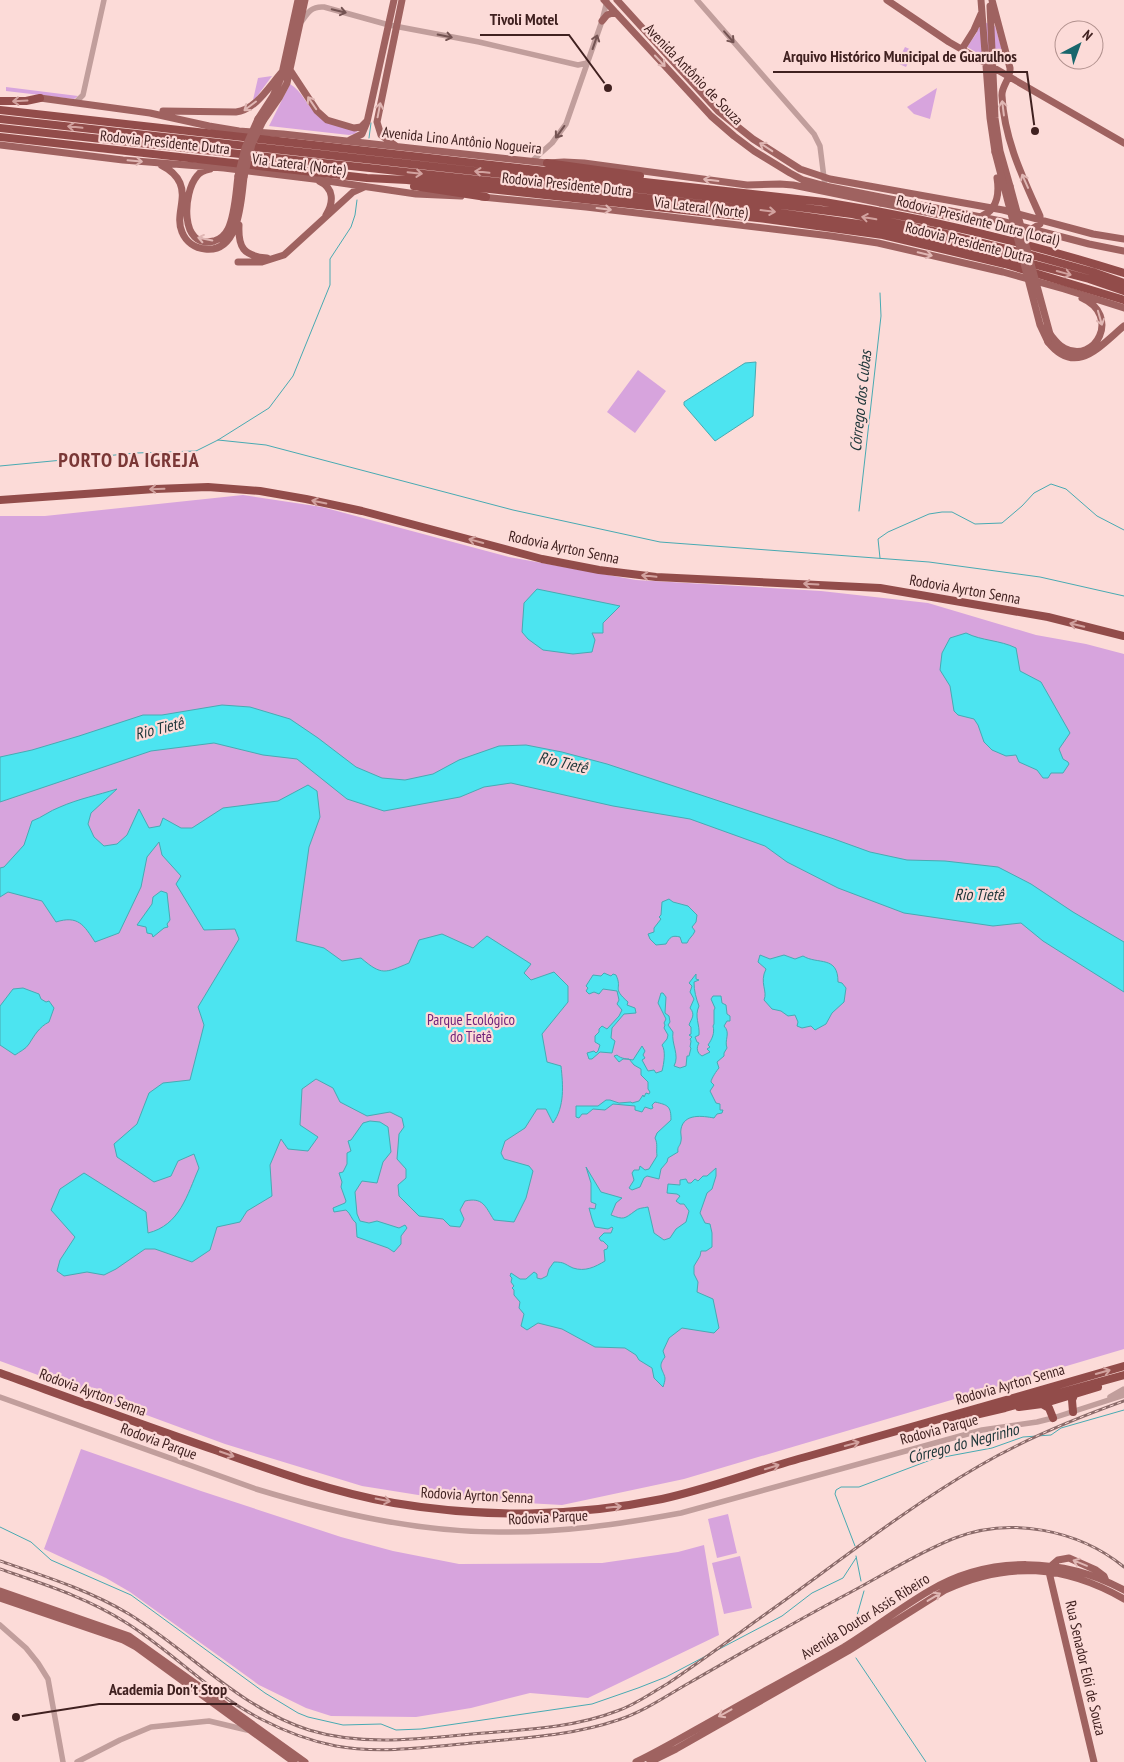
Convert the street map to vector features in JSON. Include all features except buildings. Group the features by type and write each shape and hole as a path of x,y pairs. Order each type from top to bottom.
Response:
{"highway":[{"path":"0,101 26,101 40,98"},
{"name":"Rodovia Presidente Dutra","path":"0,110 824,202"},
{"name":"Rodovia Presidente Dutra","path":"0,119 852,214 1002,248 1093,272 1124,283"},
{"name":"Rodovia Presidente Dutra","path":"0,128 766,211 880,227 1090,279 1124,291"},
{"path":"178,130 188,128 233,133 239,131"},
{"path":"0,135 136,146 154,144"},
{"name":"Rodovia Presidente Dutra","path":"0,135 367,178 406,180 766,219 883,235 1004,264 1124,300"},
{"path":"264,156 406,180"},
{"path":"547,163 647,177 655,183"},
{"path":"367,178 486,197"},
{"name":"Rodovia Presidente Dutra (Local)","path":"824,202 880,211 957,227 1033,245 1124,273"},
{"name":"Rodovia Ayrton Senna","path":"0,500 154,489 208,488 260,491 362,511 540,558 598,570 656,576 880,588 1048,617 1124,636"},
{"name":"Rodovia Ayrton Senna","path":"0,1373 297,1479 348,1494 450,1510 506,1512 563,1511 628,1505 664,1498 706,1488 990,1403 1124,1366"},
{"name":"Rodovia Ayrton Senna","path":"904,1430 1005,1408 1124,1375"},
{"path":"1005,1408 1042,1404 1124,1380"},
{"path":"1073,1412 1072,1400 1076,1394"},
{"path":"1042,1404 1049,1408 1053,1418"}],"main road":[{"path":"224,168 214,168 200,172 192,184 187,219 191,232 198,239 205,242 218,239 225,234 231,222 241,176 261,120 282,92 298,0"},
{"path":"150,112 243,111 252,106 286,70 305,0"},
{"path":"346,141 362,134 367,122 394,0"},
{"path":"399,147 383,138 377,127 377,122 402,0"},
{"name":"Avenida Antônio de Souza","path":"617,0 718,111 789,162 811,174 1000,210 1093,234 1124,239"},
{"path":"888,0 962,49 1124,143"},
{"path":"981,0 995,152 1040,325 1054,350 1066,356 1083,357 1098,350 1124,326"},
{"path":"991,0 994,67 993,118 1000,151 1050,334 1063,347 1077,351 1091,346 1097,341 1102,330 1102,319 1094,305 1064,289"},
{"path":"991,0 1010,68 1010,77 1002,94 1005,120 1014,155 1041,220 1038,227 1032,229"},
{"name":"Avenida Antônio de Souza","path":"606,1 711,116 754,151 803,180 1001,221 1124,251"},
{"path":"962,49 974,30 982,11"},
{"path":"602,21 607,16 616,12"},
{"path":"286,70 318,111 328,120 354,128 361,127 367,122"},
{"path":"375,84 384,85"},
{"name":"Avenida Lino Antônio Nogueira","path":"40,98 150,112 239,131 284,134 547,163 584,163 747,185 793,185 965,220 982,217 993,208 999,194 995,152"},
{"name":"Via Lateral (Norte)","path":"0,145 156,163 314,178 416,194 486,197 540,202 832,236 886,245 1003,272 1124,308"},
{"path":"156,163 173,173 181,184 181,230 184,237 193,246 211,249 224,245 233,234 239,213"},
{"path":"241,176 239,240 246,252 252,256 274,259"},
{"path":"314,178 323,182 331,193 331,206 322,221"},
{"path":"246,252 243,259 238,262 256,262 284,255 358,188 377,187"},
{"path":"1052,1572 1058,1560 1069,1558 1102,1573 1106,1581 1097,1585"},
{"name":"Avenida Doutor Assis Ribeiro","path":"636,1762 838,1650 941,1584 964,1574 998,1566 1017,1564 1097,1585 1124,1599"},
{"name":"Avenida Doutor Assis Ribeiro","path":"650,1762 848,1651 945,1590 965,1582 999,1572 1034,1570 1106,1581 1124,1590"},
{"name":"Rua Senador Elói de Souza","path":"1052,1572 1064,1638 1094,1762"},
{"path":"0,1591 129,1636 305,1762"},
{"path":"0,1598 123,1640 136,1647 294,1762"}],"street":[{"path":"86,104 83,95 104,0"},
{"path":"697,0 814,134 820,146 825,186"},
{"path":"532,161 560,133 570,115 602,21 606,1"},
{"path":"299,25 311,9 320,7 389,25 578,65 588,63"},
{"path":"578,65 584,72"},
{"path":"76,102 83,95"},
{"name":"Rodovia Parque","path":"1102,1402 1124,1389"},
{"name":"Rodovia Parque","path":"0,1397 248,1486 294,1500 387,1521 433,1528 499,1532 574,1529 632,1522 681,1513 982,1430 1053,1418 1124,1395"},
{"path":"0,1625 26,1648 48,1678 63,1762"},
{"path":"77,1762 120,1740 151,1727 209,1721 252,1731"}],"green space":[{"path":"981,21 995,26 1003,53 1001,62 983,56 967,47 976,34"},
{"path":"905,47 914,51 906,67 897,63"},
{"path":"272,76 255,99 253,100 258,78"},
{"path":"290,84 322,119 359,130 349,135 269,126"},
{"path":"6,87 78,96 74,99 6,91"},
{"path":"937,88 930,119 914,114 907,107"},
{"path":"638,370 666,391 635,433 607,412"},
{"name":"Parque Ecológico do Tietê","path":"243,495 322,507 509,557 636,580 821,591 928,603 1036,635 1086,644 1124,654 1124,1349 684,1479 562,1505 437,1498 362,1486 225,1444 0,1361 0,516 45,516"},
{"path":"81,1449 341,1537 393,1551 459,1564 602,1563 678,1552 704,1545 719,1635 588,1698 530,1693 471,1708 416,1717 331,1716 306,1708 259,1685 130,1592 106,1578 44,1549"},
{"path":"728,1514 737,1553 717,1558 708,1519"},
{"path":"740,1556 752,1608 724,1614 712,1563"}],"water":[{"path":"756,362 753,416 715,441 684,405 684,402 745,363"},
{"path":"537,589 620,606 603,623 603,633 592,633 595,640 592,652 573,654 543,650 522,632 524,603"},
{"path":"966,633 1016,648 1020,671 1041,682 1070,733 1059,749 1063,759 1069,764 1063,773 1051,773 1048,778 1043,778 1037,770 1019,762 1016,755 1006,756 992,750 984,742 974,719 958,715 954,711 950,686 940,670 942,653 950,638"},
{"name":"Rio Tietê","path":"222,705 250,707 290,719 356,767 382,778 405,780 433,774 459,760 499,746 526,745 607,764 870,852 907,860 945,861 998,867 1031,884 1073,912 1124,942 1124,992 1043,941 1021,923 993,926 904,913 838,888 787,862 765,846 690,819 613,806 511,783 484,787 460,797 384,811 347,799 297,759 263,755 214,743 151,751 0,802 0,757 32,750 143,715 162,715"},
{"path":"308,785 317,791 320,817 309,847 296,941 324,948 342,961 361,958 374,968 389,971 409,963 419,940 442,934 473,948 487,936 531,964 524,973 531,980 554,972 568,986 568,1002 542,1034 547,1062 561,1066 562,1095 560,1110 553,1123 546,1109 537,1109 525,1128 505,1141 501,1153 504,1159 529,1166 533,1171 526,1198 514,1222 494,1220 486,1207 476,1200 465,1201 460,1210 464,1219 460,1227 450,1226 443,1219 419,1216 399,1196 398,1185 406,1178 406,1169 397,1159 399,1134 404,1127 402,1118 390,1112 367,1116 340,1102 333,1088 316,1079 302,1089 300,1125 318,1137 308,1151 288,1149 281,1139 270,1165 272,1196 247,1211 240,1222 217,1227 210,1250 192,1262 155,1249 145,1249 104,1275 87,1272 64,1276 57,1271 60,1260 75,1237 51,1210 60,1189 84,1173 146,1212 148,1233 168,1223 181,1208 199,1168 194,1154 178,1161 171,1176 154,1182 117,1157 114,1144 137,1124 149,1093 163,1083 190,1080 204,1025 198,1007 239,939 235,929 204,930 176,884 181,876 162,855 159,842 147,857 141,887 119,933 95,942 80,923 70,920 56,922 42,901 8,892 0,897 0,868 4,867 24,845 32,821 67,804 117,789 91,813 88,824 94,837 104,846 117,844 127,835 139,809 149,828 160,826 163,818 181,828 192,828 223,808 278,801"},
{"path":"161,891 167,893 170,920 167,924 168,927 153,937 152,934 147,933 146,927 137,925 152,904 153,897"},
{"path":"669,899 688,906 697,915 696,922 692,927 695,931 687,943 682,943 680,937 673,936 666,944 656,945 648,934 654,932 654,928 661,919 659,917 661,915 662,902"},
{"path":"760,955 770,959 784,955 795,959 803,956 831,964 835,968 838,982 842,983 846,988 844,1002 832,1013 826,1024 815,1030 811,1026 802,1028 797,1026 798,1022 795,1015 788,1016 781,1011 772,1009 764,1000 763,978 766,969 758,962"},
{"path":"604,973 611,976 613,974 616,975 620,994 628,1002 627,1005 635,1008 636,1013 624,1014 612,1028 611,1038 615,1041 612,1053 600,1052 592,1059 589,1059 587,1053 594,1051 596,1053 600,1045 595,1042 595,1036 599,1029 602,1026 607,1029 622,1010 617,1004 619,1000 617,991 603,989 599,994 594,992 589,994 586,991 588,988 586,986 593,975 601,976"},
{"path":"696,974 696,979 699,980 694,982 699,1006 697,1014 699,1035 695,1037 699,1043 698,1050 700,1055 702,1056 710,1052 707,1049 710,1047 708,1045 714,1029 715,1008 711,999 713,996 721,996 722,1003 726,1005 727,1014 730,1016 730,1021 727,1021 724,1026 727,1031 727,1048 724,1056 717,1062 719,1068 711,1081 714,1085 710,1091 716,1103 720,1104 720,1110 723,1110 722,1113 717,1114 714,1118 694,1117 686,1120 681,1129 681,1143 678,1152 668,1158 661,1169 659,1179 647,1176 640,1187 632,1190 629,1188 634,1180 632,1173 634,1170 639,1170 640,1166 645,1170 649,1169 657,1156 655,1138 657,1133 671,1120 668,1107 655,1102 652,1105 653,1108 645,1107 642,1112 635,1110 635,1106 613,1104 605,1110 593,1109 587,1114 582,1114 579,1118 576,1117 576,1106 598,1106 606,1100 632,1103 639,1101 646,1093 649,1094 648,1082 641,1075 641,1069 629,1059 633,1060 642,1046 645,1051 643,1055 645,1058 642,1060 648,1071 654,1070 656,1073 662,1071 664,1054 662,1045 668,1035 664,1028 666,1019 658,1003 661,993 663,993 666,997 665,1013 669,1016 670,1022 668,1025 673,1032 676,1054 674,1066 680,1068 686,1066 687,1056 689,1056 691,1048 690,1039 692,1037 689,1035 691,1034 691,1027 689,1025 693,1015 690,1008 694,999 690,992 692,986 689,983"},
{"path":"23,988 39,994 41,999 46,1002 49,1001 54,1008 49,1022 40,1029 26,1047 15,1055 0,1045 0,1006 13,989"},
{"path":"617,1055 627,1059 619,1062 614,1056"},
{"path":"370,1121 380,1122 388,1127 391,1152 383,1162 377,1183 362,1181 355,1192 357,1214 360,1221 369,1223 377,1221 399,1228 405,1225 407,1228 401,1236 401,1244 394,1252 357,1237 356,1223 348,1212 346,1210 334,1212 333,1208 346,1201 339,1173 343,1172 347,1164 347,1153 351,1151 348,1141 351,1140 363,1123"},
{"path":"586,1167 601,1192 622,1198 616,1203 611,1215 624,1218 638,1209 648,1207 654,1233 664,1240 670,1238 676,1229 686,1222 689,1211 684,1204 676,1201 680,1196 667,1193 668,1184 680,1185 680,1180 686,1179 688,1183 695,1179 698,1181 716,1168 712,1189 707,1193 700,1213 705,1223 710,1224 712,1247 706,1251 701,1251 694,1266 694,1274 698,1282 697,1292 713,1299 719,1328 714,1333 682,1328 669,1338 663,1351 665,1357 661,1366 665,1378 663,1387 654,1378 652,1368 625,1348 595,1347 562,1329 538,1323 527,1330 521,1326 524,1314 519,1308 520,1302 514,1295 511,1273 520,1279 526,1279 534,1272 537,1274 537,1278 541,1279 547,1276 554,1262 573,1268 586,1269 605,1261 604,1250 608,1246 599,1238 604,1233 611,1233 613,1228 595,1227 589,1208 595,1209 596,1204 591,1202 591,1183"}],"waterway":[{"path":"369,138 371,123"},
{"path":"0,466 136,453 196,451 218,440 269,408 293,376 330,285 330,259 351,227 357,200"},
{"name":"Córrego dos Cubas","path":"859,511 881,316 880,293"},
{"path":"218,440 266,445 513,510 660,542 929,562 1040,577 1124,596"},
{"path":"880,558 878,539 888,532 929,514 952,512 975,524 1002,523 1034,493 1051,484 1066,489 1097,516 1124,530"},
{"name":"Córrego do Negrinho","path":"855,1546 835,1494 836,1490 841,1487 859,1487 933,1459 992,1448 1023,1437 1051,1435 1061,1428 1124,1410"},
{"path":"0,1527 31,1542 51,1560 131,1595 265,1693 298,1713 343,1725 381,1724 396,1730 421,1729 592,1704 638,1688 666,1677 782,1616 812,1593 843,1578 856,1558"},
{"name":"Córrego do Negrinho","path":"856,1556 861,1581"},
{"name":"Córrego do Negrinho","path":"854,1626 864,1591"},
{"name":"Córrego do Negrinho","path":"856,1658 926,1762"}],"railway":[{"path":"0,1561 66,1584 114,1605 152,1629 216,1678 260,1708 283,1720 309,1730 346,1738 384,1740 560,1726 598,1717 643,1699 696,1664 878,1532 953,1481 1032,1438 1124,1401"},
{"path":"0,1569 64,1592 110,1613 142,1633 225,1697 270,1723 297,1735 326,1744 386,1750 546,1736 582,1730 627,1717 915,1556 976,1531 998,1528 1043,1530 1086,1544 1106,1554 1124,1567"}],"place":[{"name":"Tivoli Motel","path":"608,88"},
{"name":"Arquivo Histórico Municipal de Guarulhos","path":"1035,131"},
{"name":"Academia Don't Stop","path":"16,1717"}],"district":[{"name":"PORTO DA IGREJA","path":"129,460"}]}
